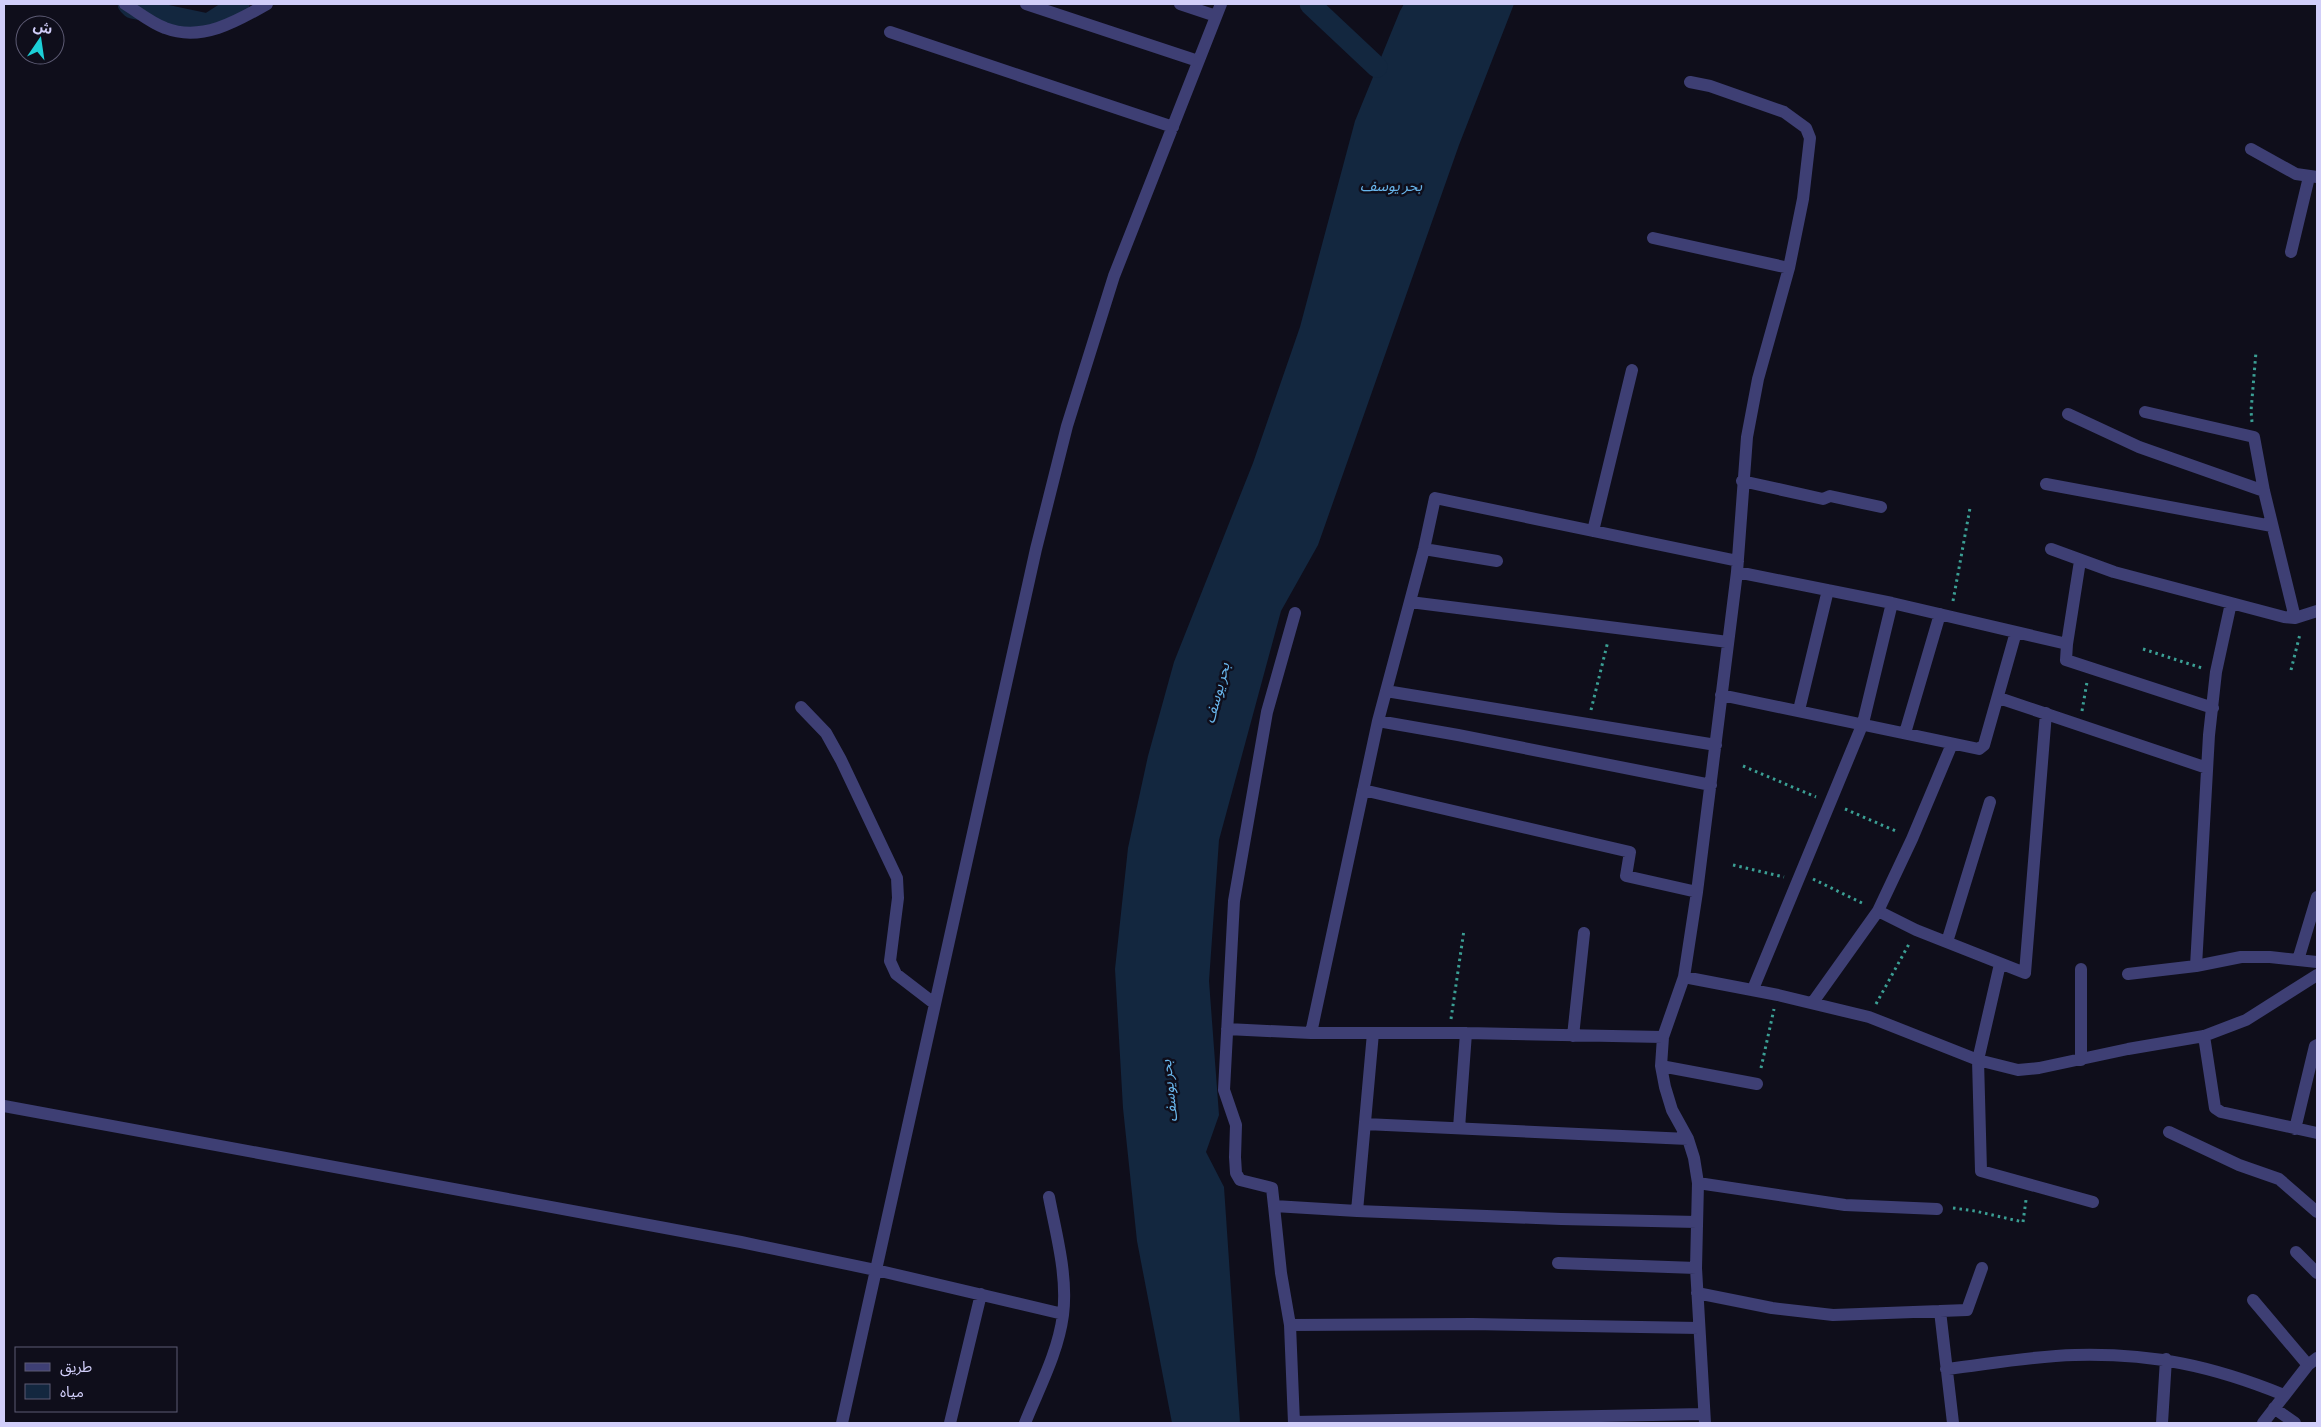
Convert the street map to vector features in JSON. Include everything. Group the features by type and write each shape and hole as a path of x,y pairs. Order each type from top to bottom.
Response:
{"street":[{"path":"125,4 164,28 200,33 244,18 267,4"},
{"path":"1026,4 1198,61"},
{"path":"842,1423 1036,549 1067,426 1114,276 1218,10 1180,4"},
{"path":"890,32 1173,127"},
{"path":"1295,613 1267,712 1238,865 1234,901 1224,1090 1236,1125 1236,1173 1240,1180 1247,1183 1272,1188 1281,1273 1290,1325 1294,1423 1704,1418 1696,1268 1698,1183 1694,1158 1688,1139 1672,1110 1661,1066 1663,1037 1684,977 1712,785 1721,695 1738,567 1742,522 1742,481 1747,437 1758,378 1789,268 1803,199 1810,153 1810,138 1806,128 1784,112 1763,102 1690,82"},
{"path":"2251,149 2283,167 2313,177 2291,252"},
{"path":"1653,238 1789,268"},
{"path":"1593,531 1632,370"},
{"path":"2145,412 2254,437 2272,526 2300,616"},
{"path":"2068,414 2139,447 2264,491"},
{"path":"1742,481 1822,499 1830,496 1881,507"},
{"path":"2046,484 2272,526"},
{"path":"1311,1033 1378,721 1424,549 1435,498 1593,531 1828,590 2067,644"},
{"path":"1424,549 1497,561"},
{"path":"2051,549 2080,561 2150,583 2231,603 2300,616 2317,611"},
{"path":"2080,561 2066,660 2212,708"},
{"path":"1799,710 1828,590"},
{"path":"1410,602 1728,642"},
{"path":"1753,989 1863,723 1892,603"},
{"path":"2196,966 2212,708 2216,672 2231,603"},
{"path":"1905,733 1945,615"},
{"path":"1721,695 1863,723 1979,749 1982,748 1999,698 2016,632"},
{"path":"1386,691 1716,745"},
{"path":"1999,698 2207,768"},
{"path":"801,707 826,733 841,760 897,878 898,898 890,961 896,974 935,1004"},
{"path":"1878,911 1916,930 2000,964 2025,972 2046,713"},
{"path":"1378,721 1712,785"},
{"path":"1813,1002 1878,911 1912,838 1952,744"},
{"path":"1363,790 1630,852 1626,876 1697,892"},
{"path":"1948,942 1990,802"},
{"path":"2298,960 2317,897"},
{"path":"1573,1036 1584,933"},
{"path":"2128,974 2196,966 2241,957 2317,962"},
{"path":"2000,964 1978,1060 1981,1171 2093,1202"},
{"path":"2081,969 2081,1060"},
{"path":"1684,977 1813,1002 1869,1018 1978,1060 2018,1070 2081,1060 2128,1048 2204,1036 2246,1020 2317,976"},
{"path":"1227,1029 1311,1033 1466,1033 1663,1037"},
{"path":"1357,1210 1373,1032"},
{"path":"1459,1128 1466,1033"},
{"path":"2204,1036 2215,1108 2221,1112 2317,1133"},
{"path":"2295,1129 2314,1046 2317,1045"},
{"path":"1661,1066 1757,1084"},
{"path":"4,1106 741,1242 876,1270 1063,1314"},
{"path":"1365,1124 1688,1139"},
{"path":"2169,1132 2239,1166 2279,1179 2317,1212"},
{"path":"1698,1183 1844,1205 1937,1209"},
{"path":"1025,1423 1055,1349 1063,1314 1064,1284 1049,1197"},
{"path":"1274,1206 1561,1220 1698,1222"},
{"path":"2296,1252 2317,1273"},
{"path":"1558,1263 1696,1268"},
{"path":"1697,1292 1772,1308 1833,1315 1967,1310 1982,1268"},
{"path":"950,1423 981,1294"},
{"path":"2253,1300 2312,1361 2263,1423"},
{"path":"1940,1311 1953,1423"},
{"path":"1290,1325 1472,1324 1700,1328"},
{"path":"1946,1369 2074,1355 2127,1356 2205,1367 2240,1377 2284,1395"},
{"path":"2162,1423 2166,1360"},
{"path":"2274,1408 2296,1423"}],"path":[{"path":"2254,437 2251,411 2256,352"},
{"path":"1945,615 1970,508"},
{"path":"2292,670 2300,616"},
{"path":"1587,725 1611,628"},
{"path":"2143,649 2216,672"},
{"path":"2079,724 2089,667"},
{"path":"1743,766 1912,838"},
{"path":"1733,865 1799,877 1878,911"},
{"path":"1449,1034 1464,930"},
{"path":"1869,1018 1916,930"},
{"path":"1757,1084 1778,995"},
{"path":"1937,1209 1959,1208 2023,1222 2028,1185"}],"water":[{"name":"بحر يوسف","path":"1404,4 1514,4 1459,145 1318,545 1281,611 1219,840 1209,981 1219,1115 1206,1152 1224,1187 1240,1423 1172,1423 1137,1241 1123,1108 1115,969 1128,848 1148,756 1174,662 1253,463 1300,327 1355,121"}],"waterway":[{"path":"128,4 132,8 208,24 239,4"},
{"path":"1310,4 1377,67"}]}
